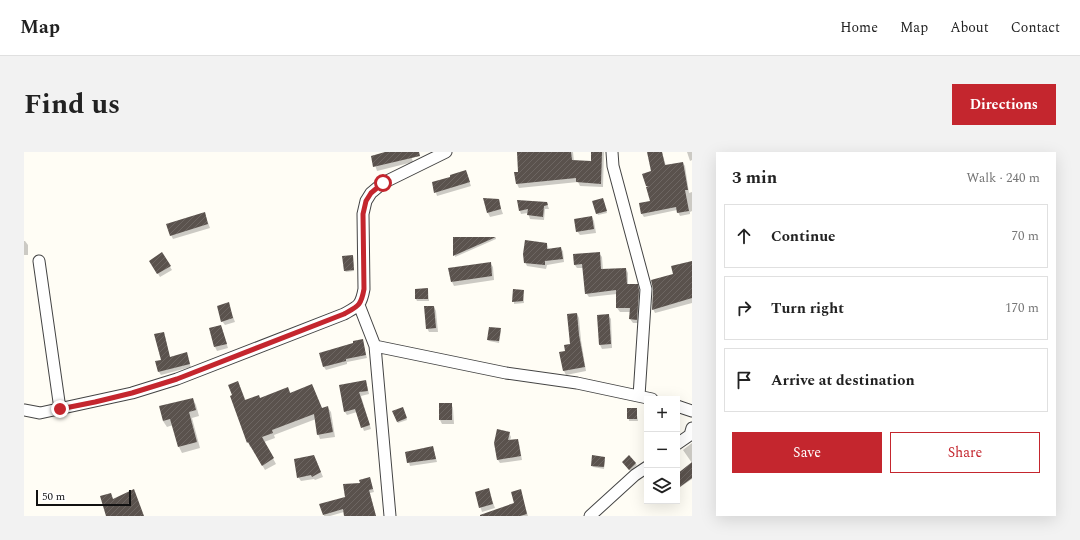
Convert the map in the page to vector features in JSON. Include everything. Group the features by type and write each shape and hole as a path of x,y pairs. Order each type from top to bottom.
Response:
{"street":[{"path":"24,410 40,414 132,393 177,379 344,314 358,306 362,300 364,289 363,214 366,201 371,193 383,183 446,152"},
{"path":"612,152 613,166 646,289 639,396"},
{"path":"38,261 60,409"},
{"path":"358,306 375,346 390,516"},
{"path":"375,346 483,368 577,383 644,397"},
{"path":"680,442 690,435 692,428"},
{"path":"590,516 645,468"}],"building":[{"path":"385,152 419,152 420,156 373,167 371,156"},
{"path":"517,152 571,152 572,160 591,161 591,152 602,152 601,184 576,182 576,178 516,184 514,172 518,172"},
{"path":"647,152 662,152 665,165 683,162 688,190 685,190 689,211 677,213 676,207 641,214 639,203 650,201 646,187 649,186 646,186 642,174 651,171"},
{"path":"466,170 470,182 434,193 432,182 450,177 450,175"},
{"path":"483,198 499,199 501,209 487,213"},
{"path":"603,198 607,211 596,214 592,201"},
{"path":"517,200 547,202 548,205 544,206 543,217 527,215 528,209 519,211"},
{"path":"205,212 208,224 170,236 166,224"},
{"path":"592,216 594,229 576,232 574,219"},
{"path":"453,237 496,237 453,256"},
{"path":"525,240 547,243 547,249 561,247 563,259 545,261 545,265 524,263 523,254"},
{"path":"162,252 171,266 157,274 149,261"},
{"path":"600,252 601,269 626,268 627,284 638,284 637,320 629,319 630,308 616,308 616,290 585,294 582,264 574,265 573,254"},
{"path":"353,255 354,270 344,271 342,256"},
{"path":"692,261 692,298 652,310 653,289 651,280 673,274 671,266"},
{"path":"491,262 492,276 451,282 448,268"},
{"path":"428,288 428,299 415,299 415,289"},
{"path":"513,289 524,290 523,301 512,302"},
{"path":"229,302 233,318 221,322 217,306"},
{"path":"424,306 434,306 436,328 426,329"},
{"path":"577,313 579,335 585,367 563,371 559,352 565,351 564,345 570,344 567,314"},
{"path":"609,314 611,344 599,345 597,315"},
{"path":"221,325 227,344 214,347 209,328"},
{"path":"489,327 501,328 499,341 487,340"},
{"path":"164,332 170,357 187,352 190,364 158,372 155,361 161,360 154,334"},
{"path":"363,339 366,355 346,359 346,361 323,367 319,353"},
{"path":"366,380 368,391 359,392 370,425 361,428 355,409 344,412 339,385"},
{"path":"238,381 245,400 259,395 260,398 288,387 290,393 312,384 322,408 328,406 333,432 317,435 314,414 272,430 273,433 262,437 274,458 262,466 248,442 247,443 230,396 232,395 228,385"},
{"path":"193,398 196,410 189,412 197,442 178,447 170,419 163,421 159,406"},
{"path":"439,403 452,403 452,420 439,420"},
{"path":"403,407 407,418 397,422 392,411"},
{"path":"627,408 637,408 637,419 627,419"},
{"path":"497,429 510,432 508,440 518,439 521,456 497,460 494,443"},
{"path":"433,446 436,459 407,463 405,452"},
{"path":"314,455 321,472 312,477 311,475 297,478 294,459"},
{"path":"592,455 605,457 604,467 591,466"},
{"path":"629,455 636,463 629,470 622,462"},
{"path":"692,462 692,478 680,487 680,472"},
{"path":"370,477 373,489 369,490 376,516 344,516 343,509 323,515 319,504 345,497 343,484 360,483 359,480"},
{"path":"489,488 493,504 479,508 475,492"},
{"path":"134,489 144,516 106,516 100,496 111,493 113,499"},
{"path":"521,489 527,514 520,516 480,516 514,503 511,492"}],"route":[{"path":"60,409 132,393 177,379 344,314 358,306 362,300 364,289 363,214 366,201 371,193 383,183"}]}
